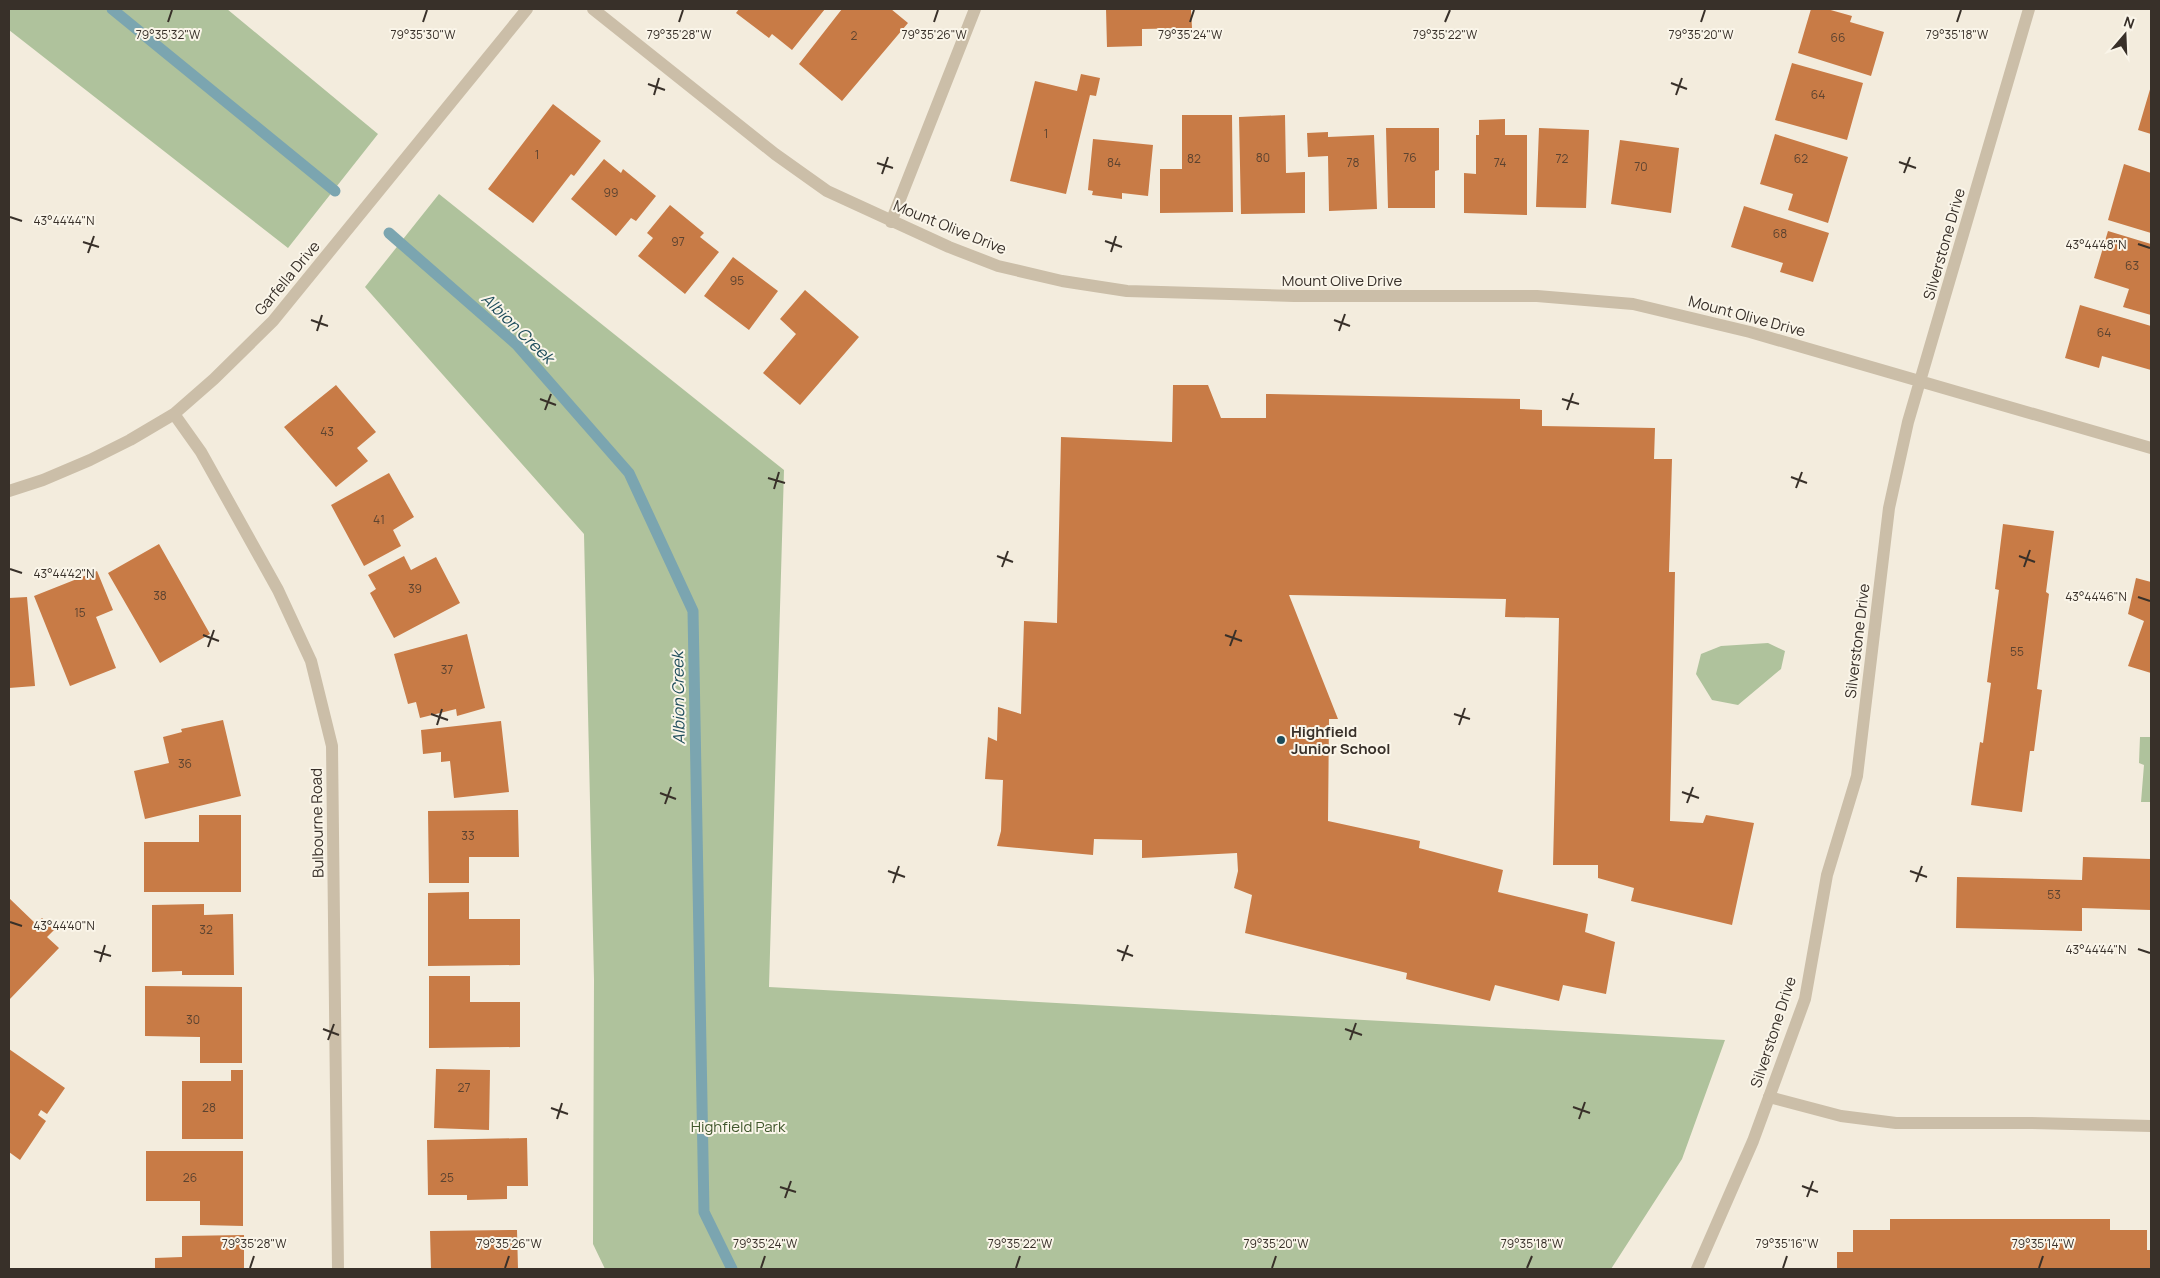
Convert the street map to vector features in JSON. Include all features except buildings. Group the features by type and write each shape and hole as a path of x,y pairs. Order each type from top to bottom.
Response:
{"street":[{"name":"Garfella Drive","path":"9,491 43,480 90,460 174,414 214,379 273,321 527,9"},
{"name":"Mount Olive Drive","path":"593,9 775,154 827,191 891,222 998,266 1062,281 1127,292 1294,296 1537,296 1633,304 1750,332 2151,448"},
{"path":"891,222 975,9"},
{"name":"Silverstone Drive","path":"1696,1269 1753,1141 1805,999 1827,875 1857,776 1889,508 1908,422 2029,9"},
{"name":"Bulbourne Road","path":"174,414 201,452 278,590 311,662 332,746 338,1269"},
{"path":"1769,1097 1841,1116 1896,1123 2030,1122 2151,1126"}],"green space":[{"path":"9,9 227,9 378,134 288,248 9,30"},
{"name":"Highfield Park","path":"439,194 784,470 769,987 1725,1040 1682,1159 1611,1269 605,1269 593,1244 594,980 584,534 365,287"},
{"path":"1768,643 1785,651 1781,669 1738,705 1712,700 1696,674 1701,654 1721,646"},
{"path":"2140,737 2151,737 2151,802 2141,802 2144,765 2139,763"}],"waterway":[{"name":"Albion Creek","path":"112,9 335,191"},
{"name":"Albion Creek","path":"389,233 516,344 629,473 693,611 704,1212 732,1269"}],"place":[{"name":"Highfield Junior School","path":"1281,740"}]}
